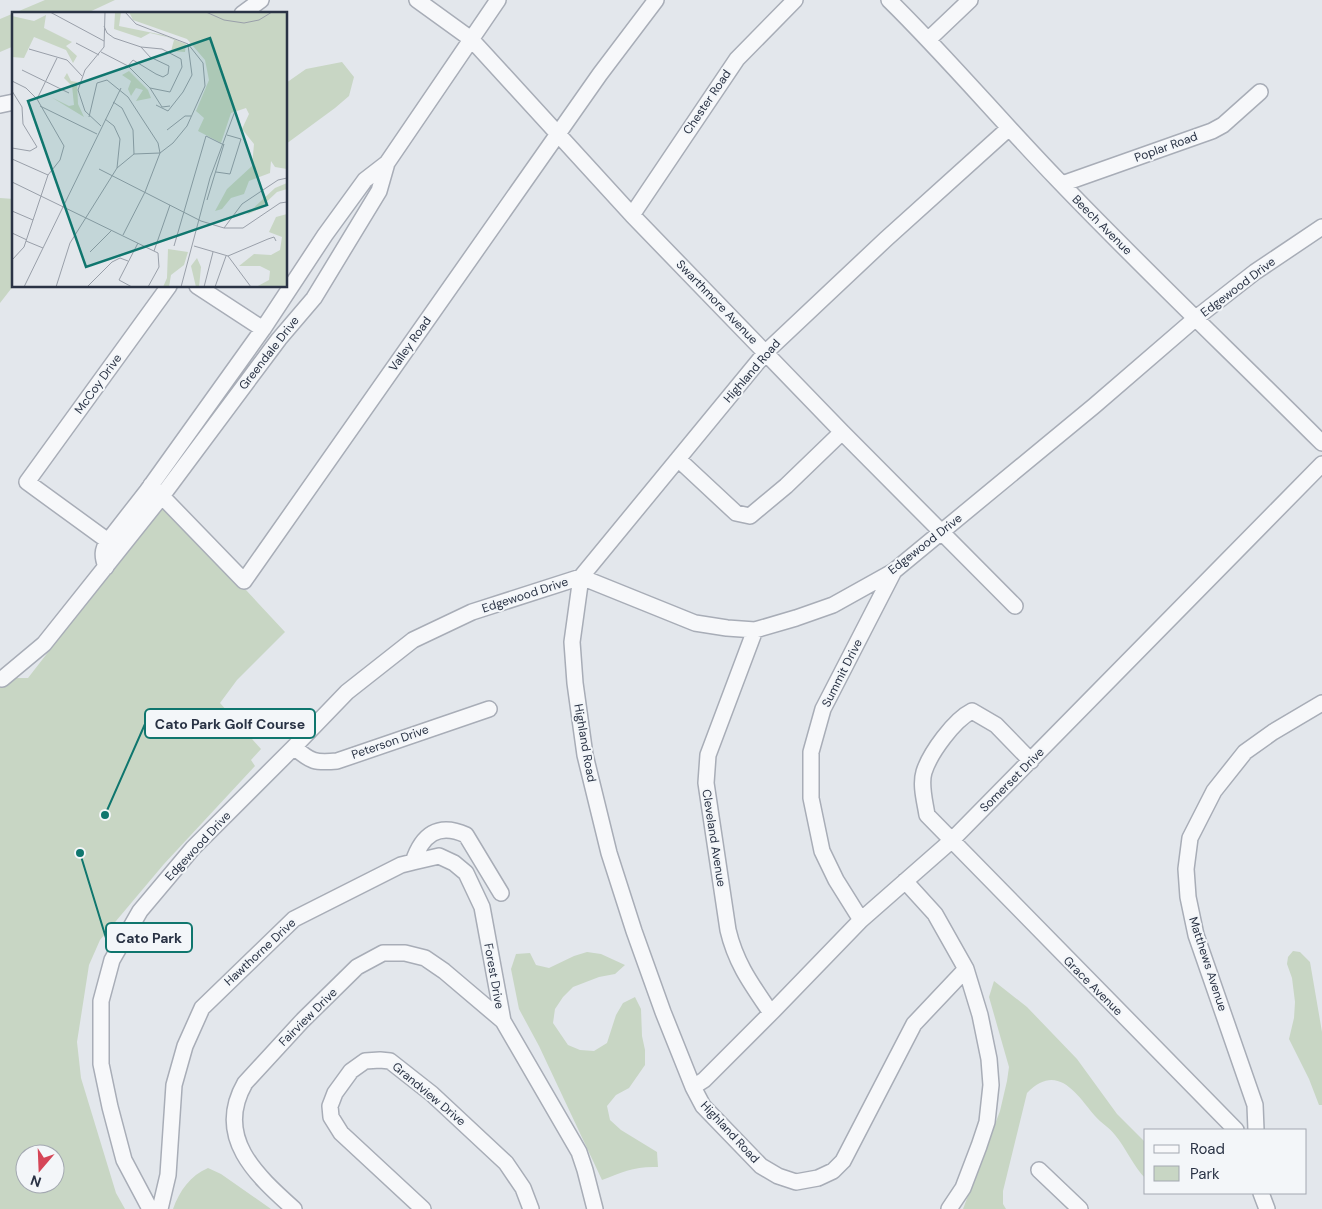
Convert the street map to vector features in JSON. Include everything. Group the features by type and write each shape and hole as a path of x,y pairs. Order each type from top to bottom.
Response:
{"street":[{"path":"245,12 261,0"},
{"name":"Swarthmore Avenue","path":"417,0 471,39 632,215 842,432 1015,606"},
{"name":"Greendale Drive","path":"2,678 44,644 162,496 279,339 314,298 379,191 387,163 498,0"},
{"name":"Valley Road","path":"151,485 244,581 600,74 656,0"},
{"name":"Chester Road","path":"632,215 737,59 795,0"},
{"name":"Beech Avenue","path":"889,0 929,39 1008,129 1322,443"},
{"path":"929,39 970,0"},
{"name":"Poplar Road","path":"1062,184 1212,131 1223,125 1260,92"},
{"name":"Highland Road","path":"966,969 914,1024 843,1161 833,1171 818,1178 796,1182 778,1176 761,1166 703,1106 693,1087 662,1012 609,853 585,755 575,683 572,642 581,577 766,352 886,239 1008,129"},
{"path":"106,567 103,549 108,541 151,485 263,329 325,235 365,180 387,163"},
{"name":"Edgewood Drive","path":"150,1209 124,1160 101,1064 100,1001 112,960 140,911 193,848 346,692 413,640 472,612 581,577 694,623 727,628 755,630 833,605 894,571 1094,406 1196,318 1256,272 1322,227"},
{"name":"McCoy Drive","path":"108,541 27,482 168,288"},
{"path":"200,288 263,329"},
{"path":"678,459 736,513 750,516 786,486 842,432"},
{"name":"Somerset Drive","path":"693,1087 704,1080 861,920 951,841 1322,464"},
{"name":"Summit Drive","path":"861,920 836,880 822,851 811,798 811,752 823,709 894,571"},
{"name":"Cleveland Avenue","path":"755,630 708,755 706,783 728,930 733,951 744,974 771,1013"},
{"name":"Matthews Avenue","path":"1256,1129 1256,1105 1196,935 1190,907 1186,868 1190,838 1214,790 1245,752 1322,702"},
{"name":"Peterson Drive","path":"294,747 308,759 324,762 336,761 489,709"},
{"name":"Grace Avenue","path":"1031,760 996,725 972,711 964,715 943,738 924,772 926,815 1235,1129"},
{"path":"413,862 424,840 439,830 462,833 466,835 501,893"},
{"name":"Forest Drive","path":"413,862 439,856 454,863 466,873 482,907 503,1021 579,1152 595,1209"},
{"name":"Hawthorne Drive","path":"160,1209 168,1175 174,1085 185,1046 202,1008 294,919 401,865 413,862"},
{"path":"905,881 935,914 966,969 980,1015 989,1059 991,1084 986,1122 963,1188 949,1209"},
{"name":"Fairview Drive","path":"294,1209 268,1186 243,1155 235,1137 234,1115 238,1095 244,1083 303,1020 357,967 383,953 405,953 425,958 444,970 503,1021"},
{"name":"Grandview Drive","path":"423,1209 341,1133 331,1117 330,1106 335,1093 351,1071 365,1061 390,1061 432,1094 506,1163 523,1188 531,1209"},
{"path":"1039,1170 1080,1209"}],"green space":[{"path":"45,0 115,0 89,12 17,12"},
{"path":"12,14 12,47 0,52 0,19"},
{"path":"342,62 354,77 349,96 288,143 288,82 306,69"},
{"path":"0,198 12,199 12,288 0,303"},
{"path":"165,503 285,632 237,680 220,703 261,749 251,760 255,766 164,864 100,940 89,965 77,1042 81,1078 116,1193 125,1209 0,1209 0,678 28,678"},
{"path":"1293,951 1300,952 1310,962 1322,1032 1322,1105 1319,1105 1309,1079 1289,1039 1294,1018 1295,1002 1292,978 1287,964 1288,957"},
{"path":"587,952 601,954 625,965 615,974 599,977 573,987 555,1009 553,1023 568,1045 580,1050 594,1051 607,1043 616,1015 623,1003 635,997 641,1009 645,1065 629,1088 616,1095 607,1106 610,1120 621,1130 657,1152 658,1167 622,1172 602,1180 539,1046 519,1009 511,969 516,954 530,953 536,965 549,968"},
{"path":"994,981 1027,1007 1077,1059 1117,1114 1144,1141 1144,1177 1113,1132 1097,1119 1081,1098 1065,1084 1048,1080 1038,1084 1027,1093 1003,1191 1003,1204 1006,1209 963,1209 1000,1111 1009,1067 989,997"},
{"path":"208,1168 221,1174 271,1209 173,1209 186,1184"}],"place":[{"name":"Cato Park Golf Course","path":"105,815"},
{"name":"Cato Park","path":"80,853"}]}
